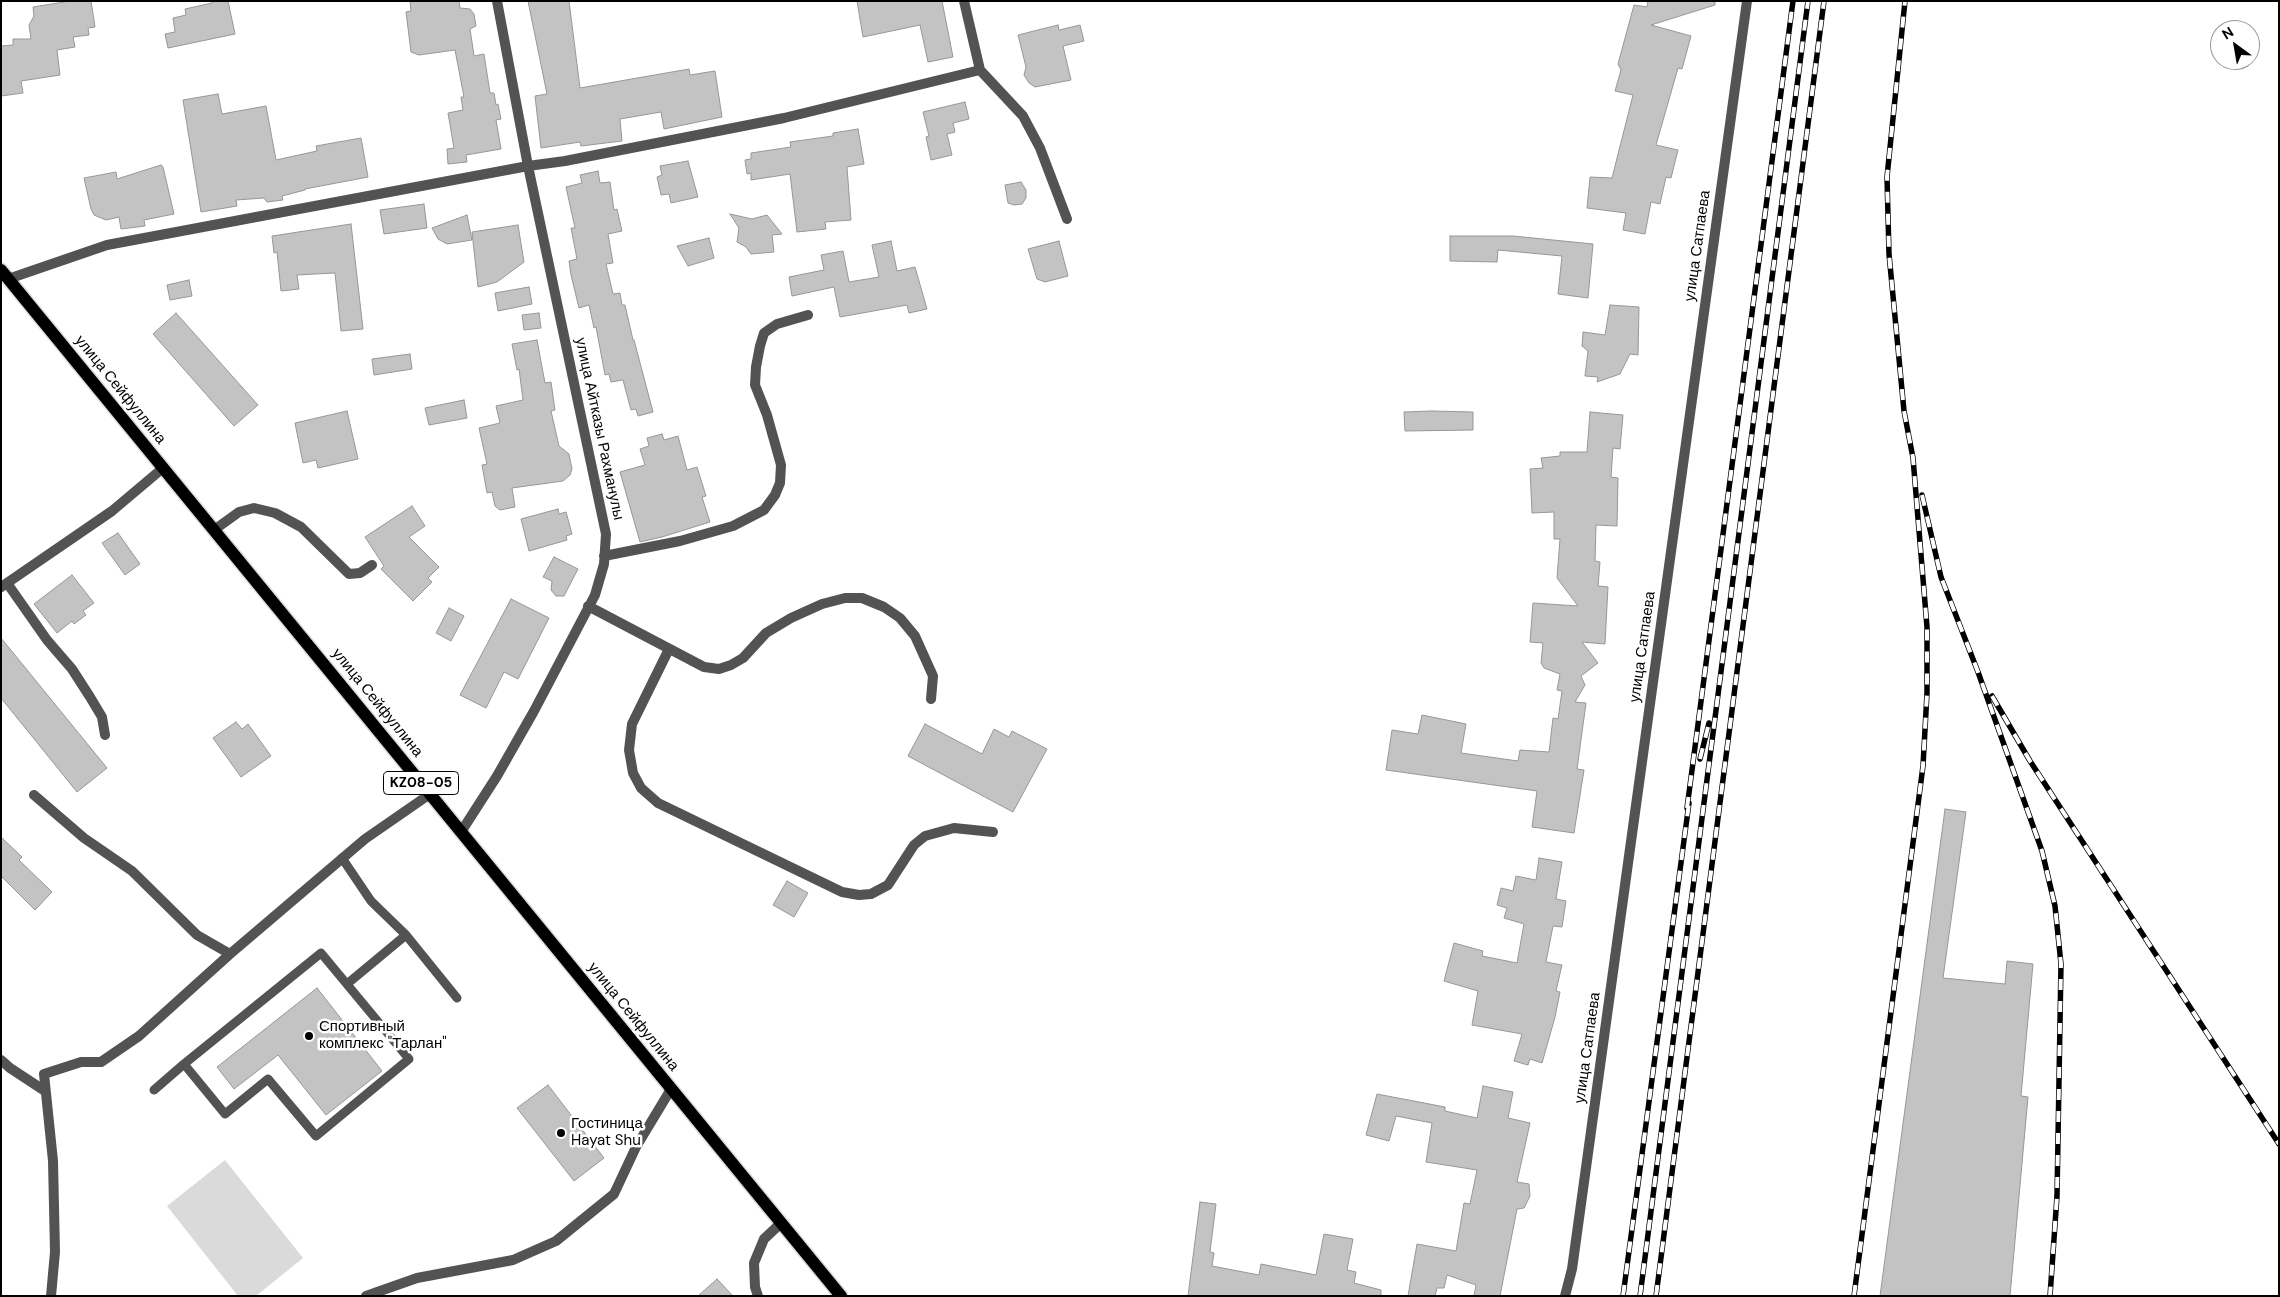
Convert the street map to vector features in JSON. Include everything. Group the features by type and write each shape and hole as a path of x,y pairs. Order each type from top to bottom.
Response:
{"main road":[{"name":"улица Сейфуллина","path":"5,275 841,1296"}],"street":[{"name":"улица Айтказы Рахманулы","path":"461,832 497,776 534,711 594,595 604,556 606,534 528,166 497,1"},
{"path":"964,1 980,70 1022,116 1040,148 1067,219"},
{"name":"улица Сатпаева","path":"1565,1296 1572,1270 1747,1"},
{"path":"5,275 107,245 528,166 565,162 784,118 980,70"},
{"path":"604,556 680,541 734,526 764,510 775,495 780,483 781,466 766,414 755,385 760,346 764,333 777,324 808,315"},
{"path":"106,735 102,717 72,669 4,585 112,511 163,468"},
{"path":"214,530 239,512 254,508 275,513 301,528 349,574 360,573 372,565"},
{"path":"588,606 704,667 725,667 743,658 766,634 791,618 822,604 845,598 862,598 884,607 900,618 915,636 933,676 931,699"},
{"path":"669,649 632,724 629,750 633,773 641,788 658,803 842,892 859,895 871,894 888,885 914,846 924,836 954,828 994,832"},
{"path":"52,1296 55,1252 53,1161 44,1074 81,1062 101,1062 139,1036 230,954 342,858 365,839 430,794"},
{"path":"34,795 84,838 132,871 197,935 230,954"},
{"path":"1,1060 45,1091"},
{"path":"366,1296 417,1278 513,1260 556,1241 614,1194 636,1147 671,1089"},
{"path":"758,1296 754,1287 754,1263 764,1239 781,1223"}],"lane":[{"path":"342,858 371,901 406,935 457,998"},
{"path":"347,984 406,935"},
{"path":"154,1090 184,1064 321,953 409,1059 316,1136 268,1078 225,1114 184,1064"}],"shaded area":[{"path":"225,1160 303,1258 256,1296 238,1296 167,1206"}],"building":[{"path":"70,1 91,1 95,27 88,28 89,35 73,37 75,47 57,50 60,75 21,81 23,93 1,96 1,46 13,45 13,39 31,39 29,25 34,16 33,7"},
{"path":"211,1 228,1 235,34 168,48 165,34 175,32 173,18 186,15 185,9 212,3"},
{"path":"410,1 459,1 460,8 470,9 474,14 476,26 470,29 474,56 484,54 490,93 494,93 501,119 496,120 501,149 466,155 467,162 448,164 447,149 454,148 448,113 463,110 461,97 464,97 455,50 419,55 411,52 406,12 411,11"},
{"path":"528,1 569,1 580,88 689,69 690,75 715,71 722,117 664,129 661,112 620,119 622,141 581,146 580,142 541,148 535,96 547,94"},
{"path":"857,1 942,1 953,57 928,62 920,25 863,37"},
{"path":"1648,1 1715,1 1715,5 1651,25 1691,36 1682,69 1678,68 1656,145 1678,150 1671,178 1666,177 1660,204 1651,202 1645,234 1623,230 1626,213 1587,208 1590,177 1612,178 1633,95 1615,91 1621,70 1618,64 1634,5 1647,7"},
{"path":"1058,25 1059,30 1080,25 1084,41 1063,46 1071,80 1035,87 1029,83 1024,75 1026,67 1018,35"},
{"path":"218,94 222,114 266,106 276,160 317,151 316,146 361,138 368,177 305,189 282,196 283,200 267,202 264,198 236,200 237,206 201,212 183,100"},
{"path":"965,102 969,119 953,123 955,132 947,134 952,155 931,160 926,137 929,136 923,112"},
{"path":"858,129 864,164 847,167 851,220 825,222 826,229 797,232 790,174 751,180 751,173 747,174 745,160 751,159 751,153 791,147 790,142 833,136 833,133"},
{"path":"688,161 698,197 671,203 669,194 661,195 657,177 662,175 660,166"},
{"path":"161,165 174,214 144,220 145,226 121,229 119,217 106,220 94,215 84,178 116,172 117,179"},
{"path":"598,171 600,183 610,182 614,210 617,209 622,231 608,234 613,263 606,264 613,294 620,293 622,305 625,305 653,412 638,416 636,409 631,410 623,380 611,382 609,374 605,375 596,327 594,328 589,305 579,308 571,275 569,261 577,259 571,228 575,228 566,187 582,183 580,175"},
{"path":"1021,182 1026,190 1026,198 1022,204 1014,205 1008,203 1005,185"},
{"path":"424,204 427,228 384,234 380,210"},
{"path":"730,214 752,219 767,215 782,234 772,235 774,252 751,254 746,247 737,242 739,228"},
{"path":"467,215 472,240 447,244 438,239 432,228"},
{"path":"351,224 363,329 341,331 335,273 297,275 299,289 281,291 277,252 274,253 272,236"},
{"path":"518,225 524,262 497,282 478,287 472,232"},
{"path":"1450,236 1513,236 1593,244 1588,298 1558,294 1562,256 1498,250 1497,262 1450,261"},
{"path":"709,238 714,258 688,266 677,246"},
{"path":"891,241 897,271 915,267 927,309 909,313 907,305 840,317 834,287 792,296 789,277 824,270 821,255 843,251 849,282 879,277 872,245"},
{"path":"1059,241 1068,276 1045,282 1037,279 1028,249"},
{"path":"189,280 192,296 170,300 167,285"},
{"path":"529,287 532,304 498,311 495,293"},
{"path":"1610,305 1639,307 1638,355 1630,354 1620,374 1597,382 1598,377 1585,376 1588,351 1582,346 1583,332 1605,335"},
{"path":"176,313 258,405 234,426 153,334"},
{"path":"539,313 541,328 524,330 522,315"},
{"path":"537,340 545,383 551,382 555,410 551,411 559,446 569,454 572,469 570,475 563,481 512,488 515,507 500,510 495,506 492,492 487,493 482,465 487,464 479,428 500,423 496,406 523,400 519,369 517,370 512,344"},
{"path":"410,354 412,369 374,375 372,359"},
{"path":"464,400 467,418 429,425 425,408"},
{"path":"347,411 358,459 318,468 316,460 303,463 295,423"},
{"path":"1404,412 1473,412 1473,430 1405,431"},
{"path":"1590,412 1623,415 1620,449 1613,448 1611,477 1618,478 1617,526 1596,525 1595,561 1600,562 1598,586 1608,587 1605,644 1582,642 1598,663 1581,676 1585,685 1575,702 1586,703 1577,769 1584,770 1574,833 1532,827 1537,791 1386,770 1392,730 1418,734 1422,715 1466,724 1461,753 1518,761 1520,750 1549,752 1553,718 1558,719 1562,691 1557,690 1560,674 1544,668 1541,663 1543,643 1530,642 1533,603 1578,606 1557,578 1560,539 1554,539 1554,512 1532,513 1530,469 1543,468 1541,458 1560,456 1560,452 1587,452"},
{"path":"662,434 664,440 678,436 687,470 697,467 706,496 702,497 710,522 640,542 620,472 645,465 640,449 649,446 647,438"},
{"path":"412,506 425,526 409,537 439,567 428,578 432,582 413,601 381,569 384,566 365,537"},
{"path":"558,509 559,514 566,512 572,534 566,536 567,540 529,551 521,519"},
{"path":"118,533 140,564 125,575 102,543"},
{"path":"554,557 578,569 564,596 556,596 551,590 552,581 543,577"},
{"path":"72,575 94,603 83,611 86,615 74,624 72,621 57,633 34,604"},
{"path":"511,599 549,618 518,679 504,672 486,708 460,695"},
{"path":"449,608 464,616 451,641 436,633"},
{"path":"1,638 107,768 77,792 1,698"},
{"path":"236,722 242,729 248,724 271,756 241,777 213,738"},
{"path":"925,724 982,754 994,729 1009,737 1012,731 1047,749 1013,812 908,756"},
{"path":"1945,809 1966,812 1943,978 2005,984 2007,961 2033,964 2021,1096 2028,1097 2010,1296 1880,1296"},
{"path":"1,837 22,857 19,860 52,892 35,910 1,876"},
{"path":"1539,858 1562,862 1556,899 1566,901 1562,927 1553,926 1546,962 1562,965 1556,991 1560,992 1555,1017 1542,1063 1530,1059 1528,1065 1514,1061 1522,1034 1472,1025 1478,991 1444,981 1454,943 1483,951 1482,956 1517,963 1524,924 1504,918 1507,908 1497,905 1501,888 1513,891 1516,876 1536,880"},
{"path":"787,881 808,893 794,917 773,905"},
{"path":"317,988 382,1071 326,1115 278,1055 234,1089 217,1067"},
{"name":"Гостиница Hayat Shu","path":"548,1085 604,1158 574,1181 517,1108"},
{"path":"1483,1086 1513,1092 1508,1118 1530,1123 1517,1182 1529,1184 1530,1196 1524,1208 1517,1209 1500,1296 1474,1296 1476,1285 1447,1275 1444,1288 1437,1288 1435,1296 1408,1296 1417,1244 1456,1251 1464,1203 1470,1204 1477,1170 1426,1162 1432,1123 1396,1116 1389,1141 1366,1135 1377,1094 1445,1107 1445,1111 1477,1118"},
{"path":"1200,1202 1216,1204 1210,1252 1214,1253 1212,1266 1259,1275 1261,1264 1316,1275 1324,1234 1353,1239 1347,1270 1356,1272 1354,1283 1381,1290 1381,1296 1188,1296"},
{"path":"717,1279 733,1296 698,1296"}],"railway":[{"path":"1687,808 1793,1"},
{"path":"1640,1296 1808,1"},
{"path":"1656,1296 1824,1"},
{"path":"1854,1296 1923,766 1927,693 1927,627 1913,458 1904,411 1889,254 1887,177 1905,1"},
{"path":"1922,495 1941,577 1978,672 2042,851 2055,906 2061,964 2057,1196 2050,1296"},
{"path":"1992,696 2030,761 2279,1144"},
{"path":"1700,759 1709,723"},
{"path":"1623,1296 1689,803"}],"place":[{"name":"Спортивный комплекс \"Тарлан\"","path":"309,1036"},
{"name":"Гостиница Hayat Shu","path":"561,1133"}]}
